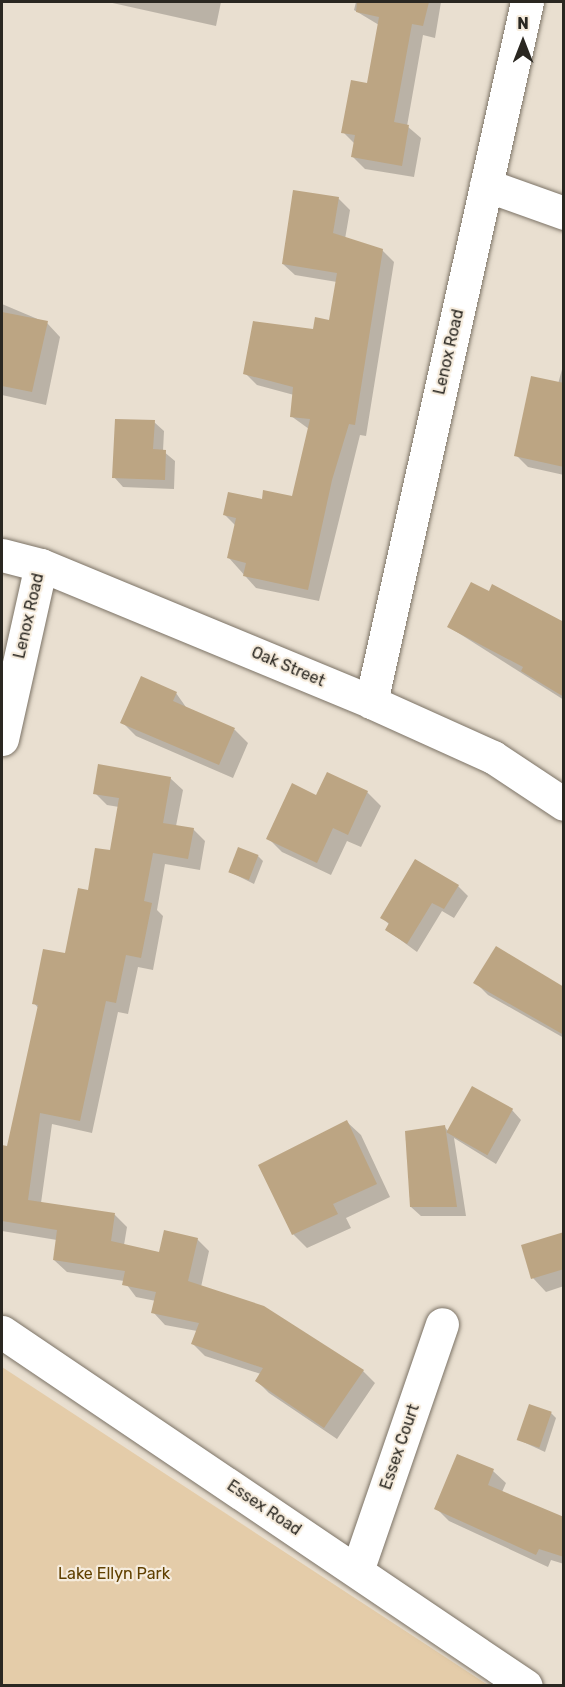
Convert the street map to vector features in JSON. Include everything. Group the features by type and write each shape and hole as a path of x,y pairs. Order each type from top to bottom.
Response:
{"street":[{"name":"Lenox Road","path":"370,702 527,2"},
{"path":"486,185 564,213"},
{"name":"Oak Street","path":"2,555 41,565 370,702 493,757 564,804"},
{"name":"Lenox Road","path":"2,738 41,565"},
{"name":"Essex Court","path":"357,1570 442,1324"},
{"name":"Essex Road","path":"2,1332 526,1686"}],"green space":[{"name":"Lake Ellyn Park","path":"2,1367 488,1685 2,1685"}],"building":[{"path":"357,2 429,2 423,26 412,24 394,122 409,125 402,166 351,157 355,135 341,133 351,80 367,83 379,17 356,12"},
{"path":"293,190 339,197 333,233 383,249 355,425 349,424 332,480 308,590 243,576 246,563 227,558 236,518 223,515 228,492 262,499 263,490 292,496 310,419 290,417 293,387 243,374 253,321 313,329 315,317 329,320 337,273 282,264"},
{"path":"2,312 48,321 32,392 2,386"},
{"path":"531,376 564,383 564,467 514,456"},
{"path":"115,419 155,420 153,449 166,450 165,480 112,478"},
{"path":"471,582 489,591 492,584 564,622 564,697 521,671 523,667 447,627"},
{"path":"141,676 177,692 173,701 235,728 219,765 120,723"},
{"path":"98,764 171,777 163,823 194,828 188,859 153,853 144,901 152,903 141,958 126,955 116,1003 106,1001 80,1121 40,1113 28,1200 115,1213 111,1241 159,1252 164,1230 198,1238 188,1281 264,1306 364,1370 324,1428 255,1381 263,1368 191,1344 199,1323 151,1313 156,1292 122,1285 125,1271 53,1260 57,1230 2,1221 2,1145 7,1146 38,1005 32,1004 43,949 65,953 78,888 88,890 95,848 110,850 119,798 93,794"},
{"path":"327,772 368,791 348,835 333,828 317,863 266,839 292,783 316,795"},
{"path":"238,847 259,855 249,880 228,872"},
{"path":"415,859 459,885 444,909 432,903 407,944 385,930 389,923 380,918"},
{"path":"496,946 564,987 564,1035 473,983"},
{"path":"472,1086 513,1109 487,1155 446,1132"},
{"path":"347,1120 377,1184 333,1204 338,1214 292,1235 258,1165"},
{"path":"445,1125 457,1207 410,1207 405,1131"},
{"path":"564,1232 564,1269 531,1279 521,1245"},
{"path":"529,1404 552,1412 539,1448 517,1440"},
{"path":"457,1454 494,1469 488,1485 564,1517 564,1557 539,1549 536,1555 434,1509"}]}
